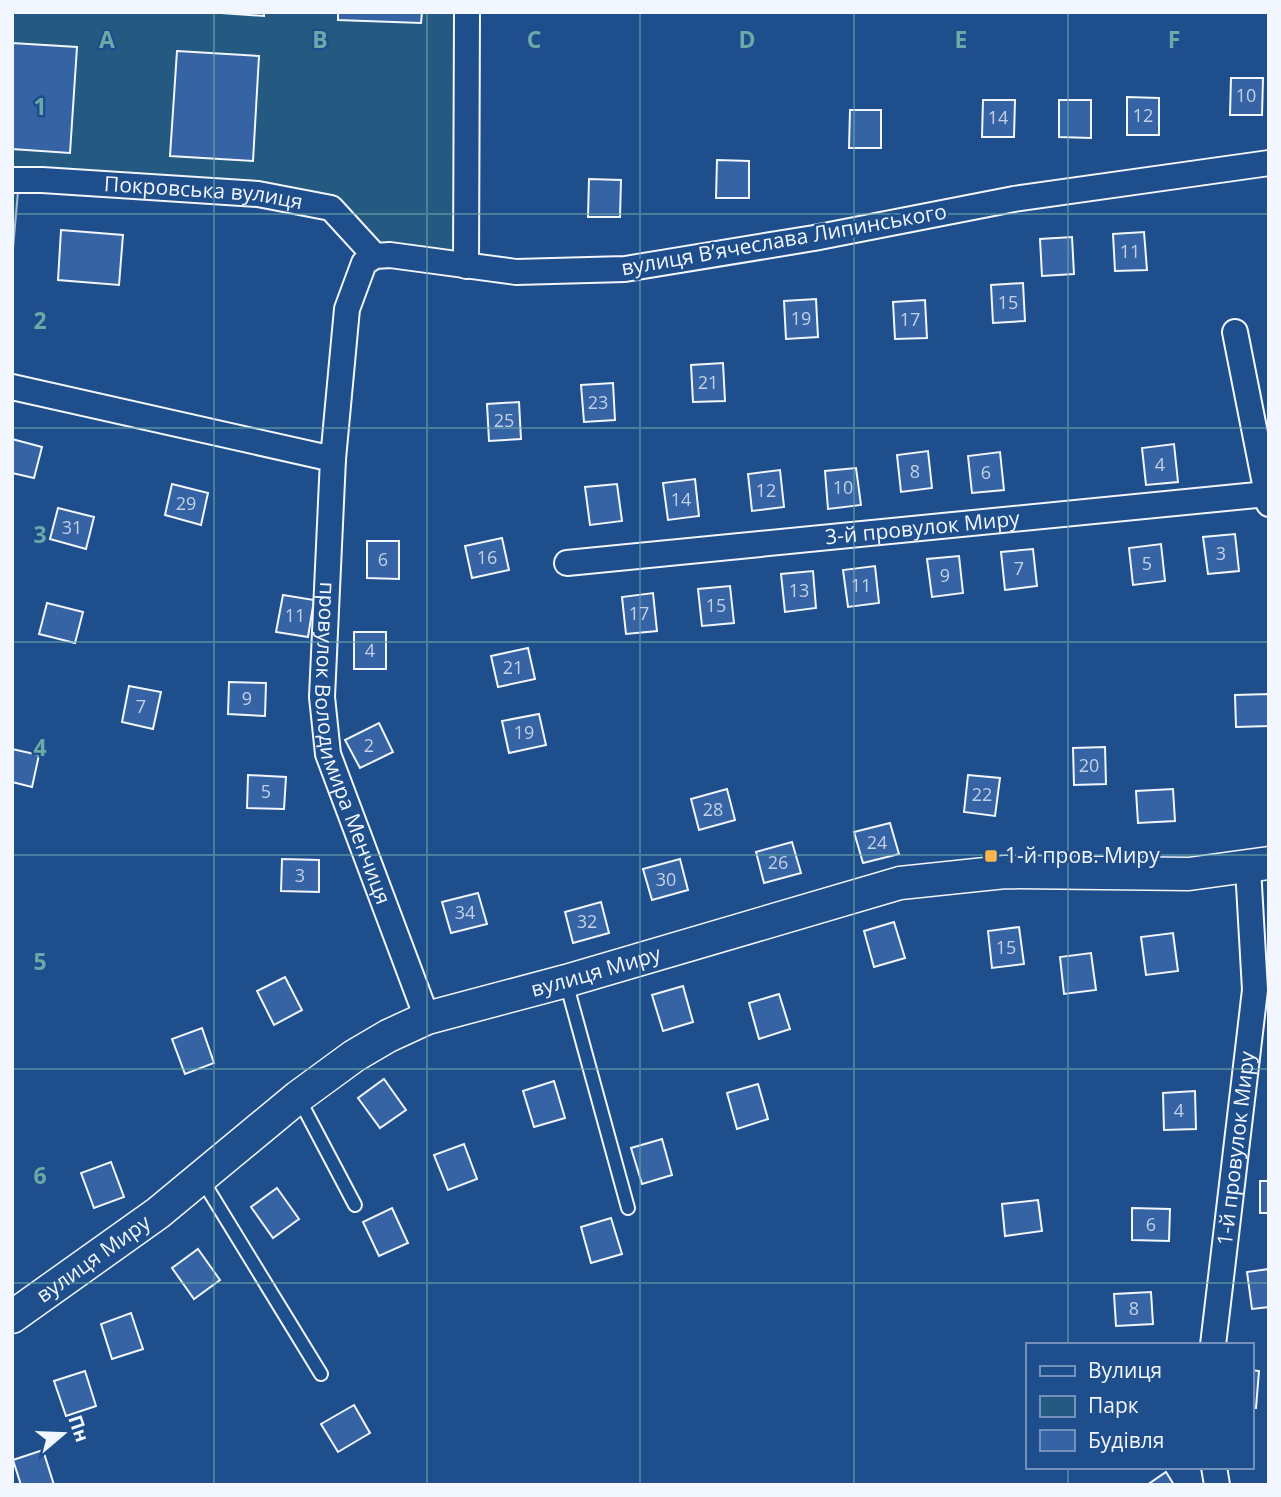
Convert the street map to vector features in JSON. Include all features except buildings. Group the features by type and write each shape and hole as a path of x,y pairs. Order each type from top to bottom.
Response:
{"street":[{"path":"466,266 467,12"},
{"name":"вулиця Вʼячеслава Липинського","path":"375,256 390,255 516,272 625,269 1014,199 1269,163"},
{"name":"Покровська вулиця","path":"12,180 258,194 331,208 375,256"},
{"path":"12,387 333,459 347,309 364,263 375,256"},
{"path":"1235,332 1268,499"},
{"name":"провулок Володимира Менчиця","path":"333,459 322,697 328,754 427,1018"},
{"name":"3-й провулок Миру","path":"567,563 1268,499"},
{"name":"вулиця Миру","path":"12,1317 147,1222 298,1097 377,1042 427,1018 566,981 900,883 1004,872 1189,874 1258,866"},
{"name":"1-й провулок Миру","path":"1213,1343 1255,990 1258,866"}],"lane":[{"path":"566,981 628,1208"},
{"path":"298,1097 355,1205"},
{"path":"201,1178 321,1374"}],"green space":[{"path":"12,12 467,12 466,266 375,256 331,208 19,180 12,260"}],"place":[{"name":"1-й пров. Миру","path":"991,856"}]}
